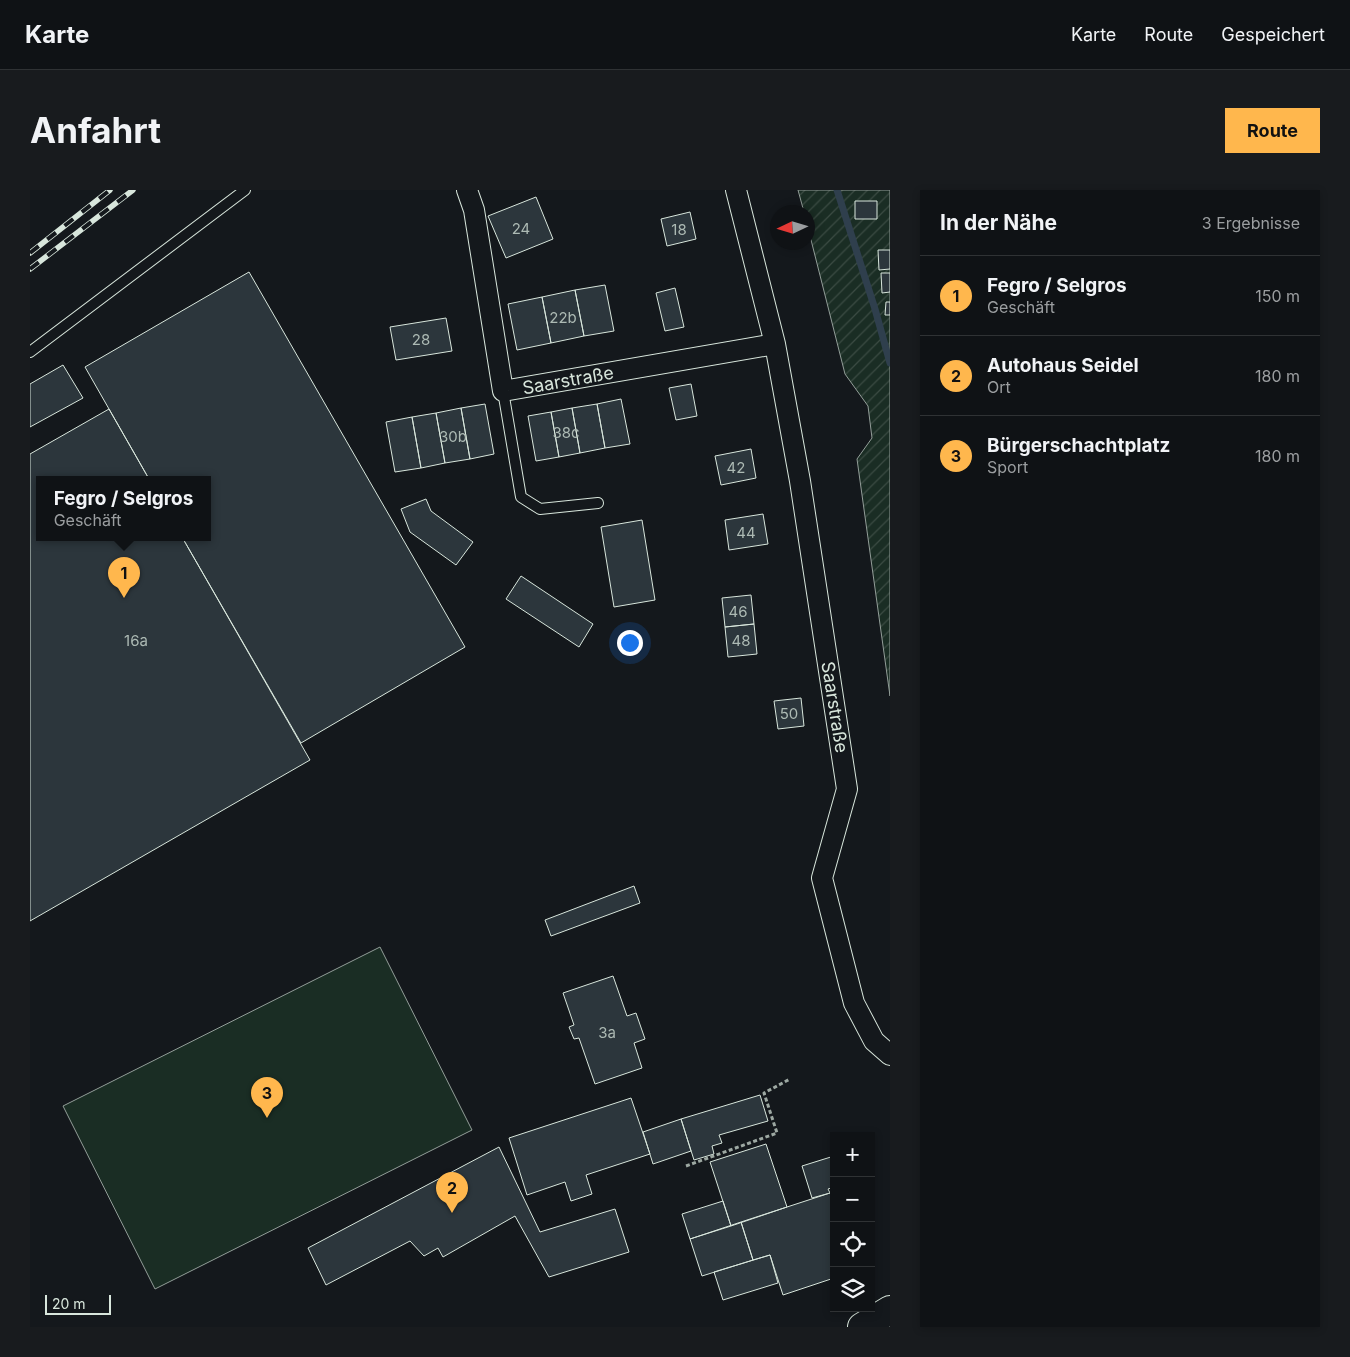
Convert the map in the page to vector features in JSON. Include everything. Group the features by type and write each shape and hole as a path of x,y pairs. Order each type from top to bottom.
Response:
{"main road":[{"path":"862,1327 890,1310"}],"street":[{"name":"Saarstraße","path":"467,190 474,210 503,391 775,344"},
{"name":"Saarstraße","path":"736,190 775,344 802,490 847,789 822,878 854,1003 874,1041 890,1055"}],"lane":[{"path":"30,352 245,190"},
{"path":"503,391 521,497 540,509 598,503"}],"path":[{"path":"686,1166 777,1133 764,1093 790,1079"}],"green space":[{"path":"798,190 890,190 890,696 857,459 872,438 868,406 845,374 814,250 815,205 802,205"},
{"path":"380,947 472,1130 155,1289 63,1106"}],"building":[{"path":"536,197 553,239 506,258 488,216"},
{"path":"855,201 877,201 877,219 855,219"},
{"path":"690,212 696,239 667,246 661,219"},
{"path":"878,250 890,250 890,269 879,270"},
{"path":"249,272 465,647 301,743 184,541 211,541 211,476 147,476 85,367"},
{"path":"881,273 890,273 890,292 882,293"},
{"path":"605,285 614,331 584,336 575,290"},
{"path":"675,288 684,327 665,331 656,293"},
{"path":"575,290 584,336 551,343 542,297"},
{"path":"542,297 551,343 517,350 508,304"},
{"path":"886,302 890,302 890,315 885,315"},
{"path":"446,318 452,351 396,360 390,327"},
{"path":"63,365 83,398 30,427 30,384"},
{"path":"691,384 697,416 676,420 669,388"},
{"path":"621,399 630,444 605,448 597,404"},
{"path":"485,404 494,454 470,459 461,408"},
{"path":"597,404 605,448 580,453 572,408"},
{"path":"461,408 470,459 445,463 436,413"},
{"path":"572,408 580,453 559,457 551,412"},
{"path":"109,409 147,476 36,476 36,541 184,541 310,760 30,921 30,454"},
{"path":"551,412 559,457 536,461 528,416"},
{"path":"436,413 445,463 421,468 412,417"},
{"path":"412,417 421,468 395,472 386,422"},
{"path":"751,449 756,478 721,485 715,456"},
{"path":"426,499 431,511 473,542 456,565 410,532 401,509"},
{"path":"763,514 768,544 729,550 725,520"},
{"path":"642,520 655,600 614,607 601,527"},
{"path":"521,576 593,624 579,647 506,599"},
{"path":"751,595 754,624 725,627 722,598"},
{"path":"754,624 757,654 728,657 725,627"},
{"path":"801,698 804,726 778,729 774,701"},
{"path":"634,886 640,903 551,936 545,920"},
{"path":"613,976 627,1016 636,1013 645,1039 634,1043 642,1068 595,1084 579,1038 574,1039 569,1027 574,1025 563,993"},
{"path":"760,1095 768,1121 719,1135 722,1143 712,1146 714,1154 694,1160 681,1119"},
{"path":"631,1098 650,1154 586,1175 592,1194 571,1201 565,1182 527,1195 509,1138"},
{"path":"681,1119 691,1151 653,1164 643,1132"},
{"path":"766,1144 787,1207 731,1226 710,1162"},
{"path":"499,1147 540,1232 615,1209 629,1252 549,1277 515,1216 443,1257 438,1248 424,1256 410,1241 326,1285 308,1248"},
{"path":"830,1157 830,1188 828,1189 830,1193 812,1198 802,1166"},
{"path":"830,1193 830,1279 783,1295 770,1255 753,1260 741,1222"},
{"path":"723,1201 731,1226 690,1239 682,1214"},
{"path":"741,1222 753,1260 702,1276 690,1239"},
{"path":"770,1255 778,1283 723,1300 714,1272"}],"waterway":[{"path":"837,190 890,363"}],"railway":[{"path":"30,253 110,190"},
{"path":"30,269 133,190"}],"place":[{"name":"Fegro / Selgros","path":"124,598"},
{"name":"Bürgerschachtplatz","path":"267,1118"},
{"name":"Autohaus Seidel","path":"452,1213"}]}
